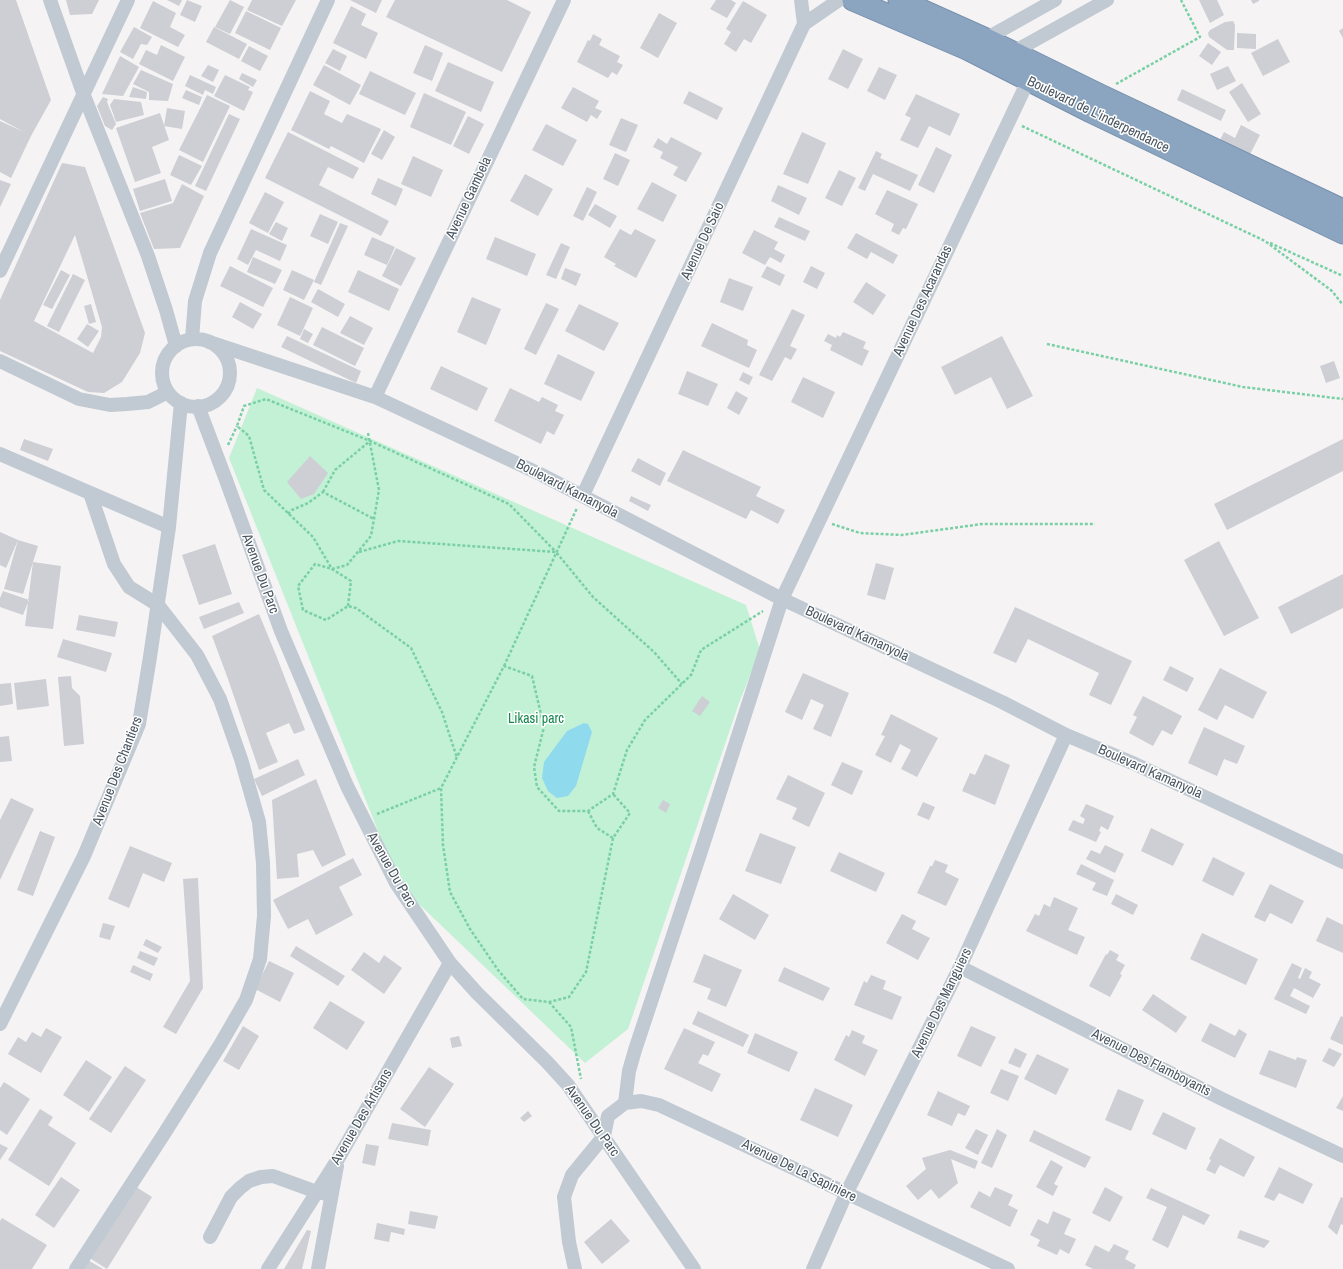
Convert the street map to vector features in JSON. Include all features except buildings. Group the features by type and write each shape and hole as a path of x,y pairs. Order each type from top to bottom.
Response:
{"highway":[{"name":"Boulevard de L'inderpendance","path":"853,0 994,63 1028,81 1343,233"},
{"name":"Boulevard de L'inderpendance","path":"899,0 986,39 1098,94 1342,209"}],"street":[{"path":"50,0 83,93 148,256 176,346"},
{"path":"0,271 128,0"},
{"path":"192,339 195,301 210,253 328,0"},
{"name":"Avenue Gambela","path":"375,397 564,0"},
{"path":"801,0 804,24 839,0"},
{"path":"966,50 1055,0"},
{"path":"994,63 1106,0"},
{"name":"Avenue De Saio","path":"582,495 804,24"},
{"name":"Avenue Des Acarandas","path":"625,1103 628,1071 703,845 782,599 1028,81"},
{"path":"192,339 209,342 218,347 225,354 229,363 230,373 224,392 217,400 208,404 189,406 181,403 168,392 164,384 163,367 165,359 176,346 192,339"},
{"name":"Boulevard Kamanyola","path":"209,342 375,397 582,495 782,599 995,699 1066,735 1135,764 1343,862"},
{"path":"0,361 86,401 110,405 148,402 168,392"},
{"name":"Avenue Des Chantiers","path":"0,1024 84,856 139,724 169,527 181,403"},
{"name":"Avenue Du Parc","path":"198,406 281,631 347,786 396,883 450,963 477,993 547,1062 568,1085 694,1269"},
{"path":"0,454 169,527"},
{"path":"76,1269 164,1134 220,1045 246,1000 260,959 264,916 263,863 259,822 220,699 200,660 158,605 128,587 114,564 90,493"},
{"name":"Avenue Des Manguiers","path":"813,1269 846,1194 960,967 1066,735"},
{"name":"Avenue Des Artisans","path":"268,1269 338,1159 450,963"},
{"name":"Avenue Des Flamboyants","path":"960,967 1222,1099 1343,1156"},
{"name":"Avenue De La Sapiniere","path":"625,1103 641,1101 659,1105 1008,1269"},
{"path":"575,1269 569,1242 564,1197 572,1175 604,1136 608,1116 625,1103"},
{"path":"318,1269 338,1159"},
{"path":"210,1237 231,1197 248,1181 261,1177 273,1176 317,1192 331,1195"}],"path":[{"path":"1098,94 1200,37 1181,0"},
{"path":"1009,120 1265,241 1343,276"},
{"path":"1265,241 1332,291 1343,306"},
{"path":"1047,344 1243,387 1343,399"},
{"path":"227,447 244,406 266,399 370,441 509,504 556,552 593,597 654,652 682,684"},
{"path":"237,426 249,436 264,490 313,537 332,569"},
{"path":"332,569 347,565 371,536 379,490 368,433"},
{"path":"288,514 292,510 308,503 323,492 334,470 370,441"},
{"path":"323,492 374,519"},
{"path":"582,495 504,666 458,758 441,788 443,845 450,892 470,929 498,970 523,999 549,1002 569,997 586,972 613,838 630,813 613,794"},
{"path":"820,521 860,533 902,535 982,524 1095,524"},
{"path":"358,553 398,541 556,552"},
{"path":"348,606 351,581 332,569 315,564 298,586 304,610 326,620 348,606 356,608 411,648 442,712 458,758"},
{"path":"504,666 532,676 544,727 534,767 537,787 559,812 588,811 613,794 627,750 645,720 691,675 701,650 782,599"},
{"path":"376,815 441,788"},
{"path":"588,811 596,828 613,838"},
{"path":"549,1002 571,1027 582,1080 568,1085"}],"green space":[{"name":"Likasi parc","path":"257,388 746,605 760,650 739,703 628,1029 585,1063 400,886 229,458"}],"water":[{"path":"584,723 588,724 592,732 576,786 568,796 557,798 548,791 542,778 544,762 567,731"}]}
